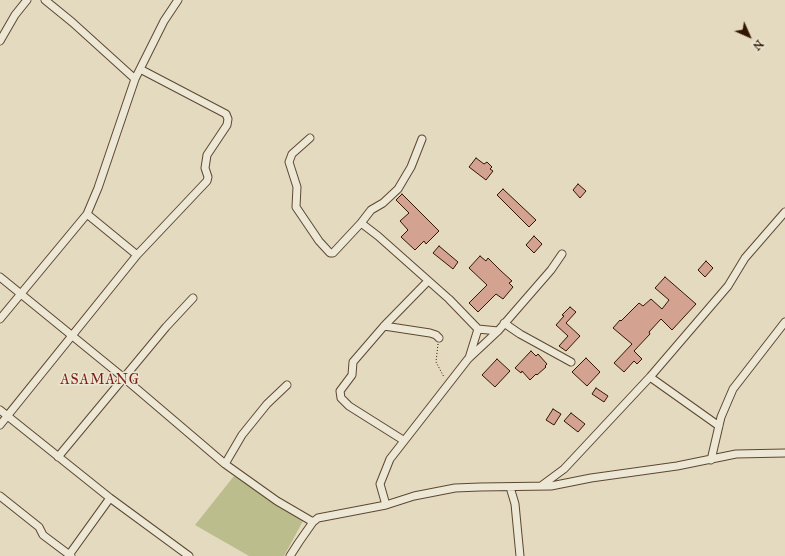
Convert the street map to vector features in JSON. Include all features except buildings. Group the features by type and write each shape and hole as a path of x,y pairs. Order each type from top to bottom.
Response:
{"street":[{"path":"0,41 15,15 27,0"},
{"path":"45,0 72,22 135,79"},
{"path":"0,319 87,214 98,188 135,79 164,21 178,0"},
{"path":"0,425 137,255 207,181 208,178 204,168 207,155 228,125 228,118 226,114 140,69"},
{"path":"310,138 292,154 289,162 297,187 296,207 319,241 330,253 333,253 371,210 383,203 398,189 411,167 422,139"},
{"path":"541,487 564,469 650,377 728,286 745,258 785,212"},
{"path":"87,214 137,255"},
{"path":"361,223 378,236 449,299 478,329 498,331"},
{"path":"386,505 381,487 382,478 390,459 403,440 449,385 468,359 498,331 551,270 562,254"},
{"path":"0,277 124,378 225,464 277,501 313,522"},
{"path":"403,440 348,406 341,398 340,391 342,386 352,375 353,362 384,326 428,281"},
{"path":"58,457 166,327 193,298"},
{"path":"711,460 721,417 733,389 785,322"},
{"path":"504,323 520,334 571,362"},
{"path":"384,326 430,333 439,338"},
{"path":"468,359 478,329"},
{"path":"650,377 719,426"},
{"path":"225,464 242,435 268,404 287,385"},
{"path":"0,410 110,498 189,556"},
{"path":"290,556 313,522 319,518 346,514 386,505 414,496 455,488 551,486 591,478 711,460 736,454 785,453"},
{"path":"510,488 515,504 520,556"},
{"path":"0,496 39,527 43,535 70,555 110,498"}],"path":[{"path":"439,338 436,362 449,385"}],"green space":[{"path":"234,476 303,521 284,556 249,556 195,525"}],"district":[{"name":"ASAMANG","path":"100,381"}]}
